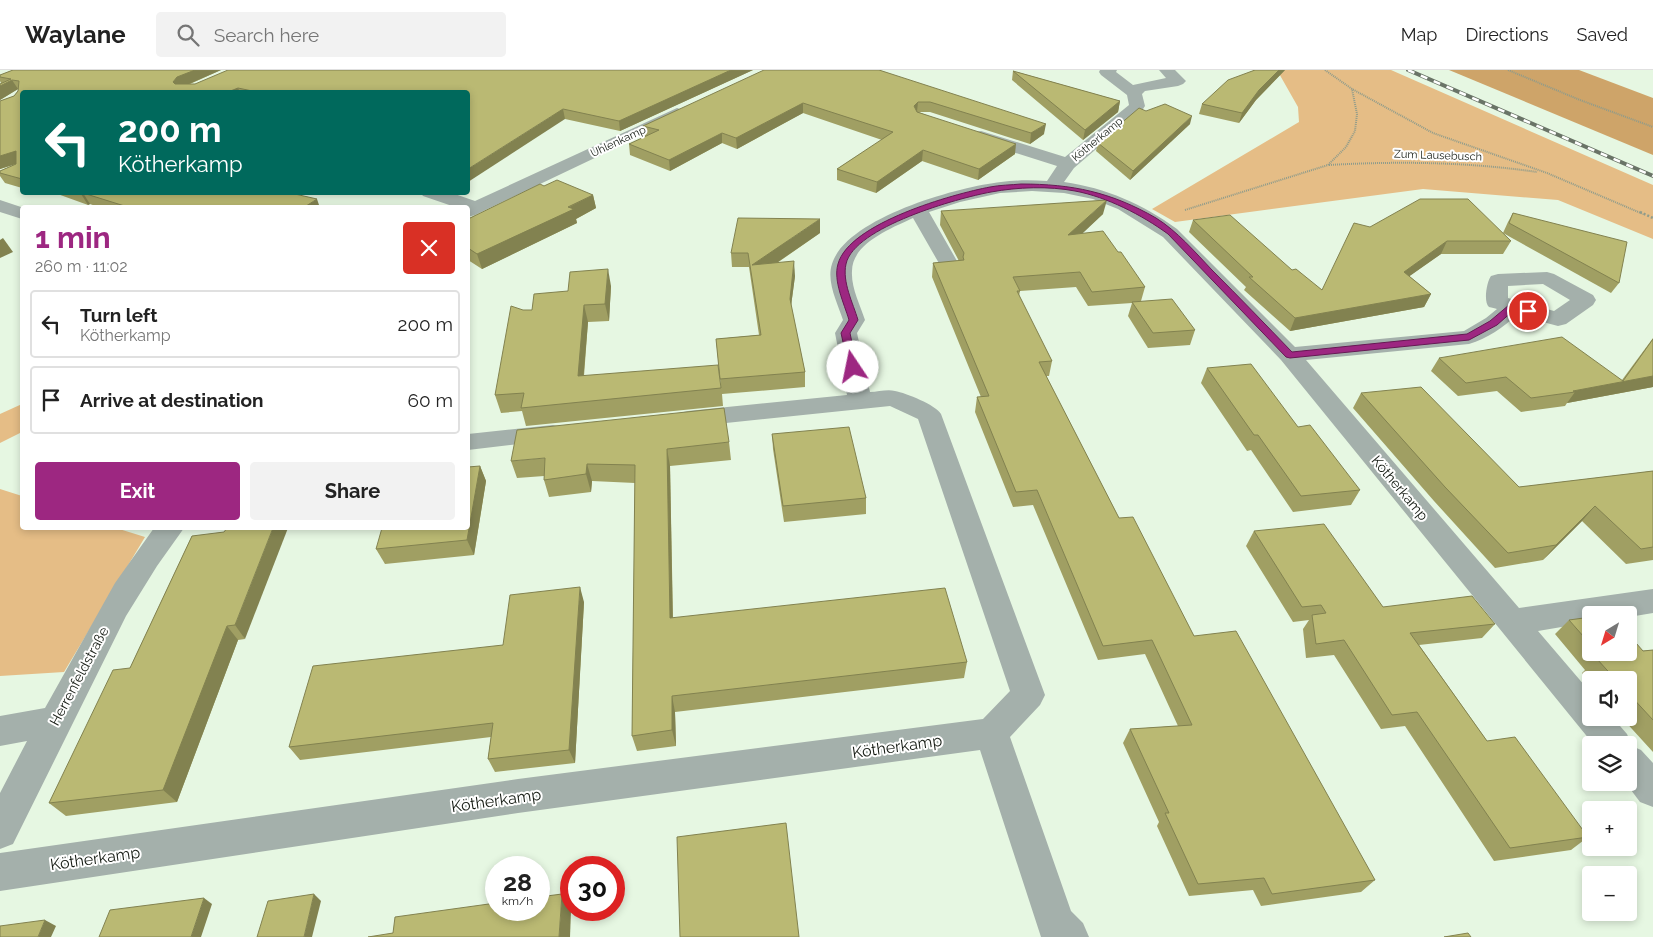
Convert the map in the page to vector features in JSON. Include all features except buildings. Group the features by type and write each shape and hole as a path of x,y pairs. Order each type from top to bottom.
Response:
{"street":[{"path":"1110,70 1106,72 1134,92 1140,87 1178,81 1166,70"},
{"name":"Kötherkamp","path":"1052,186 1068,164 1137,106 1134,92"},
{"path":"640,130 624,123 672,100"},
{"name":"Uhlenkamp","path":"471,209 695,105"},
{"path":"968,132 1068,164"},
{"name":"Kötherkamp","path":"860,401 846,333 854,320 841,277 842,263 851,248 862,237 918,210 991,189 1052,186 1076,189 1099,195 1153,220 1170,233 1290,355 1582,705"},
{"path":"436,195 461,205"},
{"path":"0,206 20,211"},
{"path":"918,210 951,268"},
{"path":"1290,355 1469,337 1494,323 1513,307"},
{"path":"664,422 892,398 929,414 1028,695 992,733 1056,924 1069,937"},
{"path":"470,442 575,431"},
{"name":"Herrenfeldstraße","path":"0,831 55,721 132,578 167,530"},
{"path":"1511,622 1653,601"},
{"path":"0,731 55,721"},
{"name":"Kötherkamp","path":"1599,726 1608,736"},
{"name":"Kötherkamp","path":"0,872 518,796 992,733"},
{"path":"1637,771 1653,790"}],"path":[{"name":"Zum Lausebusch","path":"1325,70 1352,89 1433,133 1547,174 1653,218"},
{"path":"1508,70 1580,100 1653,127"},
{"name":"Zum Lausebusch","path":"1328,165 1344,150 1358,130 1358,111 1352,89"},
{"name":"Zum Lausebusch","path":"1153,220 1328,165 1386,161 1453,163 1506,167 1547,174"}],"shaded area":[{"path":"1277,70 1391,70 1653,185 1653,239 1558,200 1423,189 1175,222 1152,209 1299,122 1298,107"},
{"path":"1449,70 1579,70 1653,98 1653,155"},
{"path":"20,405 20,433 0,443 0,414"},
{"path":"0,489 20,495 20,530 122,530 145,537 64,672 0,676"}],"railway":[{"path":"1408,70 1653,176"}],"route":[{"path":"853,367 846,333 854,320 841,277 842,263 851,248 862,237 922,208 991,189 1021,186 1052,186 1076,189 1099,195 1153,220 1170,233 1210,271 1290,355 1469,337 1494,323 1513,307 1528,311"}]}
